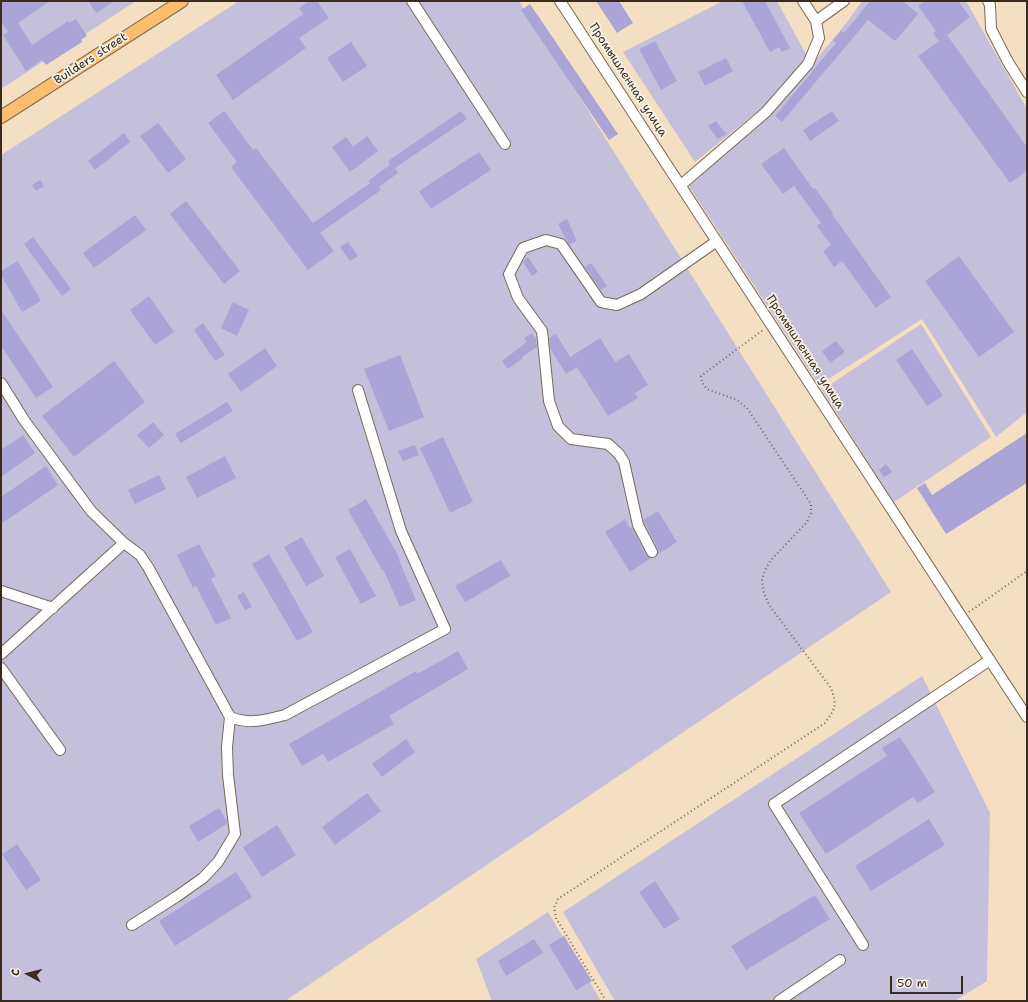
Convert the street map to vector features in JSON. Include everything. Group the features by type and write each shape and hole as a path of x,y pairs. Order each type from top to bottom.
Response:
{"main road":[{"name":"Builders street","path":"1,116 182,1"}],"street":[{"path":"412,1 505,144"},
{"name":"Промышленная улица","path":"560,1 1027,716"},
{"path":"681,185 766,112 808,64 819,38 816,21 803,1"},
{"path":"816,21 844,1"},
{"path":"988,1 990,5 991,29 1008,62 1027,92"},
{"path":"652,552 638,525 624,462 619,454 608,444 570,439 558,426 549,401 542,331 518,298 509,274 522,248 546,240 561,244 601,302 617,305 641,294 717,241"},
{"path":"1,383 24,420 91,511 124,543 140,555 230,717 227,747 228,775 235,834 218,862 204,878 132,925"},
{"path":"230,717 245,722 257,722 285,715 444,629 401,531 358,390"},
{"path":"1,654 124,543"},
{"path":"1,591 53,608"},
{"path":"863,945 774,804 990,660"},
{"path":"1,668 60,750"},
{"path":"779,1001 840,960"}],"path":[{"path":"606,1001 556,918 554,908 558,899 824,723 833,712 836,701 831,688 769,605 764,593 762,580 765,570 771,560 807,522 811,513 811,504 747,408 737,400 707,389 702,383 701,376 771,324"},
{"path":"962,617 1027,571"}],"shaded area":[{"path":"1,1 136,1 1,89"},
{"path":"239,1 519,1 891,592 285,1001 1,1001 1,155"},
{"path":"723,1 777,1 807,56 763,107 695,162 623,52"},
{"path":"862,1 966,1 1027,109 1027,412 996,437 922,319 819,385 689,186 770,115 848,21"},
{"path":"921,324 991,437 894,502 822,390"},
{"path":"922,676 990,813 987,981 955,1001 615,1001 563,912"},
{"path":"548,912 601,1001 492,1001 476,959"}],"building":[{"path":"1,1 50,1 18,23 32,45 68,21 69,23 76,19 87,36 81,40 82,42 46,65 42,60 26,71 3,35 8,32 1,21"},
{"path":"88,1 115,1 96,13"},
{"path":"309,1 317,1 329,18 299,38 306,48 233,100 216,75 303,14 299,8"},
{"path":"596,1 619,1 633,23 617,33"},
{"path":"742,1 765,1 790,48 782,52 779,47 770,52"},
{"path":"870,1 903,1 918,14 895,41 868,20 782,122 775,116 836,43 833,40 841,31 844,33"},
{"path":"925,1 958,1 970,17 947,35 1027,147 1027,171 1010,183 918,56 939,41 933,33 936,31 918,6"},
{"path":"530,4 618,134 609,140 521,10"},
{"path":"655,41 677,81 661,90 639,49"},
{"path":"351,42 367,66 343,82 327,58"},
{"path":"726,58 733,71 705,86 698,72"},
{"path":"224,111 253,150 256,148 313,223 370,183 368,181 390,165 388,161 461,111 467,119 395,168 398,173 379,187 381,190 320,233 334,251 308,270 231,167 237,162 208,123"},
{"path":"832,111 839,121 810,141 803,130"},
{"path":"716,121 726,134 718,139 708,126"},
{"path":"158,123 186,159 168,173 140,136"},
{"path":"124,133 130,142 95,170 88,161"},
{"path":"367,136 378,151 350,172 332,147 346,137 353,147"},
{"path":"784,148 813,189 815,188 833,213 832,214 891,297 876,308 842,261 834,267 823,251 831,245 817,226 821,223 794,186 783,194 761,164"},
{"path":"479,152 491,170 431,209 419,191"},
{"path":"40,180 44,186 36,191 32,185"},
{"path":"186,201 240,271 224,284 170,214"},
{"path":"135,215 146,230 94,268 83,253"},
{"path":"567,219 577,241 569,245 558,224"},
{"path":"33,237 71,289 62,296 24,244"},
{"path":"348,242 358,256 350,261 340,247"},
{"path":"959,256 1014,332 979,357 925,281"},
{"path":"528,257 538,272 532,276 523,262"},
{"path":"18,261 41,301 22,312 1,275 1,271"},
{"path":"591,263 607,286 601,290 585,267"},
{"path":"149,296 174,332 155,345 130,310"},
{"path":"233,302 249,310 237,336 221,328"},
{"path":"1,310 53,387 36,398 1,346"},
{"path":"203,323 225,355 215,361 194,330"},
{"path":"532,333 536,339 537,347 508,369 502,361 527,342 524,338"},
{"path":"556,334 570,357 600,338 615,362 629,354 648,385 635,393 638,398 608,416 577,367 566,374 550,348 549,338"},
{"path":"836,341 845,352 830,363 822,351"},
{"path":"265,348 277,366 241,392 228,374"},
{"path":"912,349 943,396 927,406 896,360"},
{"path":"400,355 424,417 389,431 364,369"},
{"path":"114,361 145,402 74,457 42,416"},
{"path":"227,402 233,411 181,443 175,434"},
{"path":"153,422 164,435 149,448 137,435"},
{"path":"1027,433 1027,483 946,534 917,488 925,483 932,495"},
{"path":"23,435 35,453 1,477 1,450"},
{"path":"443,437 473,502 450,513 420,448"},
{"path":"415,445 419,455 403,461 398,451"},
{"path":"225,456 236,478 197,498 186,477"},
{"path":"886,464 892,472 884,477 879,470"},
{"path":"46,466 58,485 1,524 1,497"},
{"path":"159,475 166,489 135,504 128,490"},
{"path":"366,499 400,559 399,560 416,600 400,607 383,569 382,570 348,510"},
{"path":"658,511 677,542 658,554 658,549 643,520"},
{"path":"625,519 630,528 632,527 646,555 651,558 630,572 605,532"},
{"path":"302,537 324,576 306,586 284,547"},
{"path":"199,544 216,576 211,579 231,618 216,625 196,586 193,588 177,555"},
{"path":"350,549 376,596 361,604 335,557"},
{"path":"269,554 313,632 297,641 252,564"},
{"path":"501,560 510,576 465,602 455,586"},
{"path":"244,592 252,607 245,610 237,596"},
{"path":"458,651 468,669 389,716 394,724 328,762 323,754 302,766 289,744 416,671 417,674"},
{"path":"900,737 935,792 918,803 913,797 826,854 799,813 887,756 882,748"},
{"path":"406,739 415,752 382,777 372,764"},
{"path":"367,793 381,811 335,845 322,827"},
{"path":"219,808 227,821 227,824 198,842 189,826"},
{"path":"929,819 945,845 871,891 855,866"},
{"path":"277,825 296,855 262,877 243,847"},
{"path":"17,844 41,880 26,890 2,854"},
{"path":"236,872 252,897 175,946 159,921"},
{"path":"655,881 680,919 664,929 639,892"},
{"path":"815,895 830,919 746,970 731,946"},
{"path":"564,936 592,981 576,990 549,945"},
{"path":"534,939 543,953 506,976 498,961"}]}
